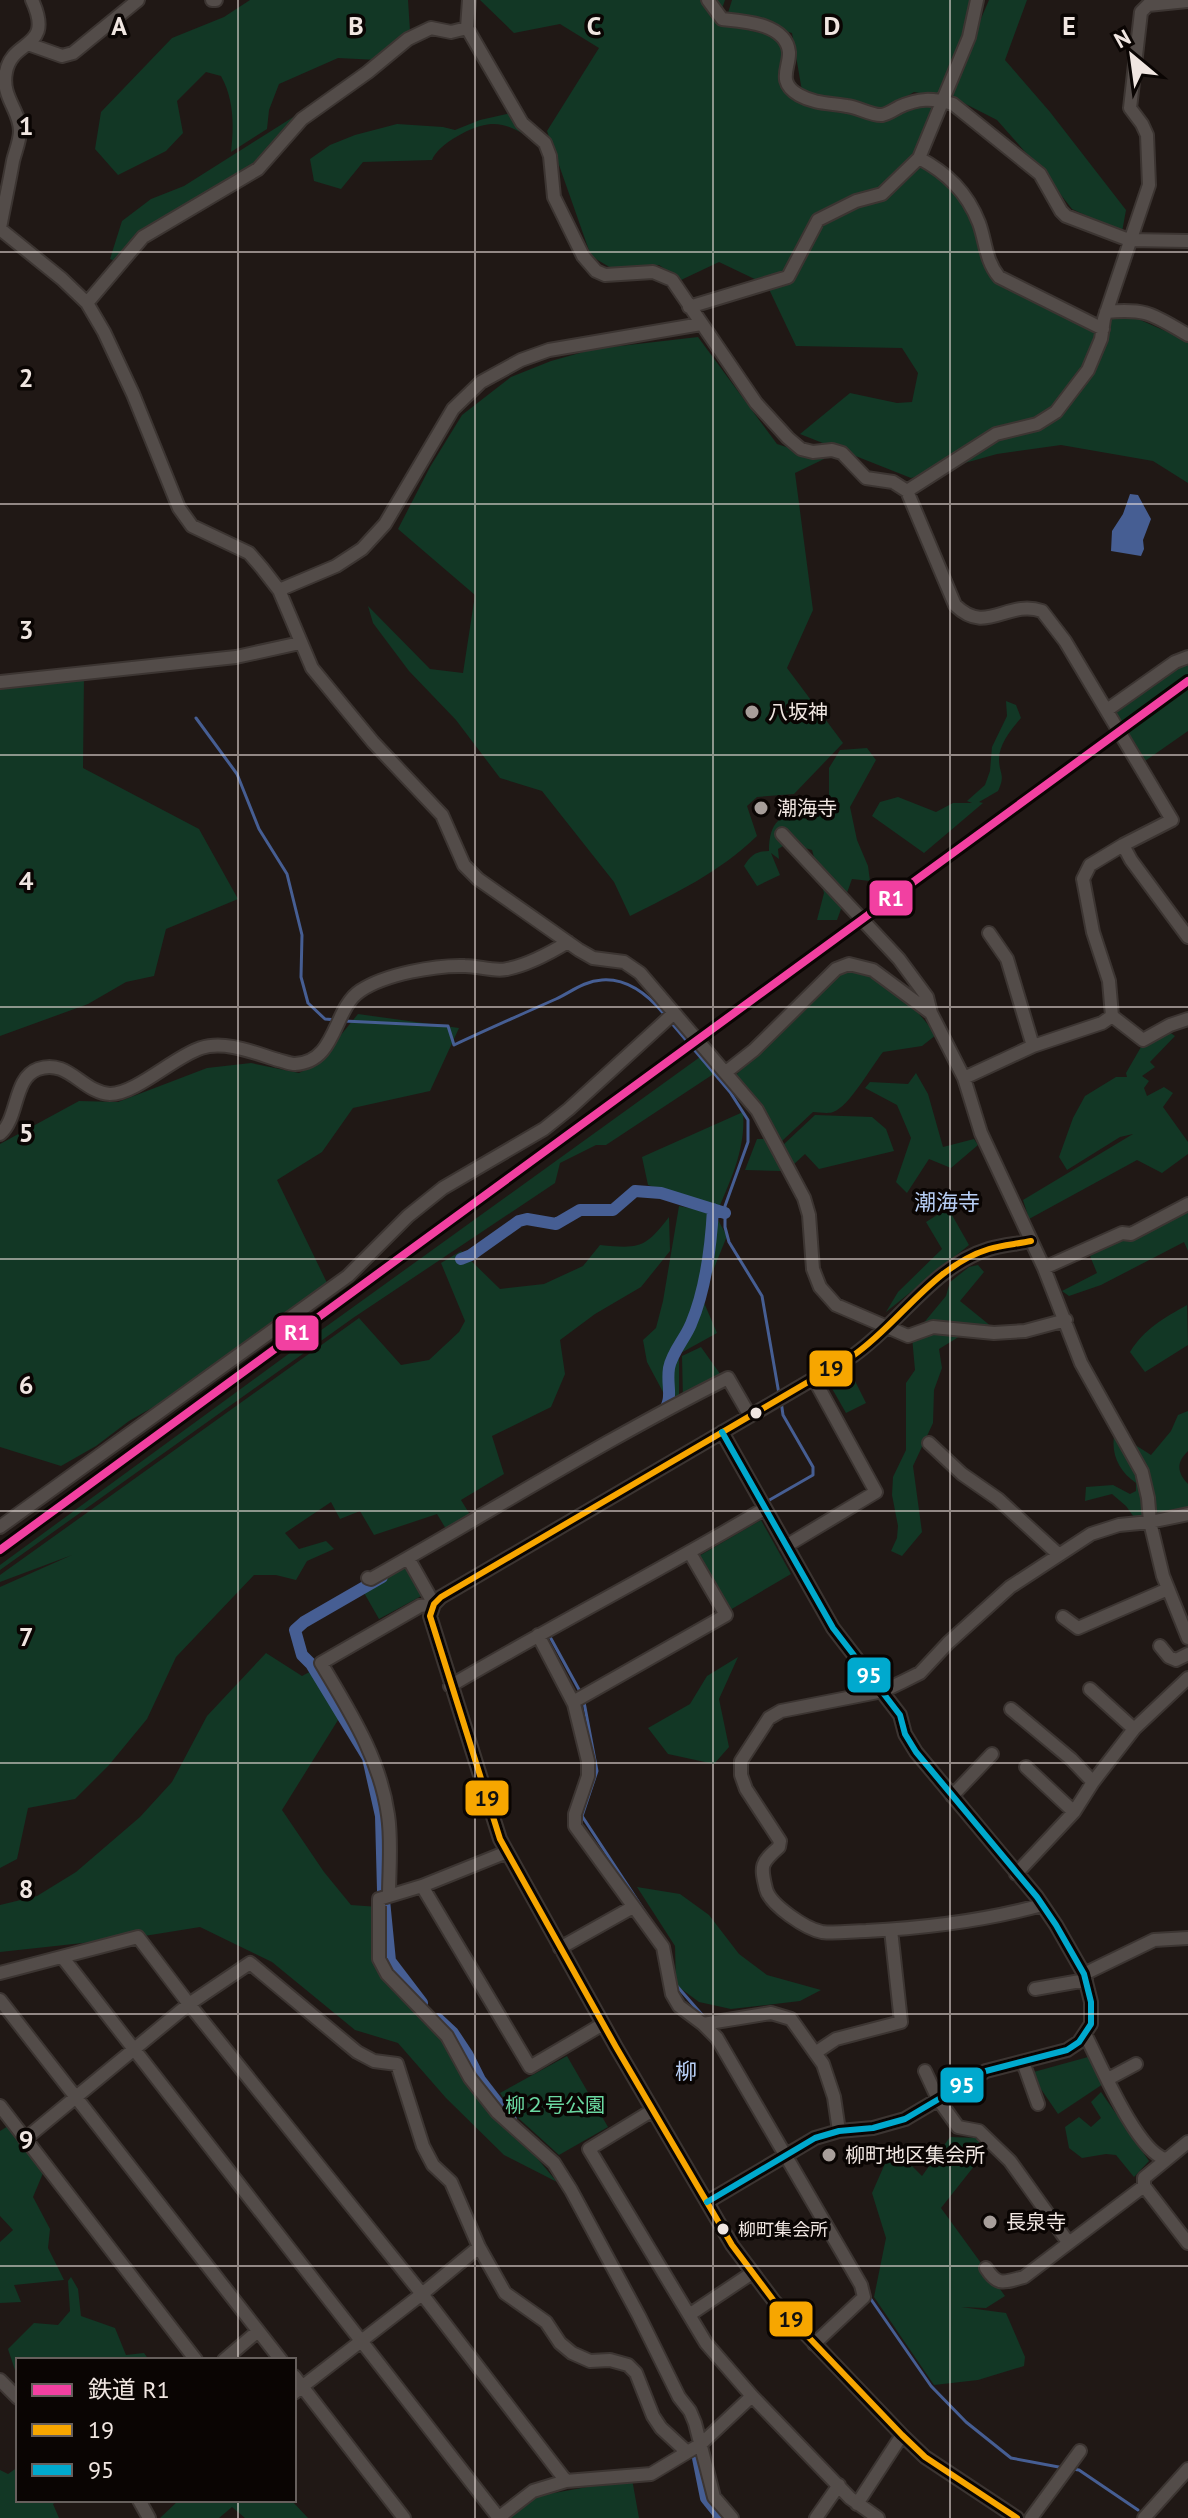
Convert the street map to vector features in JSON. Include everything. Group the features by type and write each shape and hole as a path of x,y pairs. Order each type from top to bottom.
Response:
{"street":[{"path":"32,0 39,15 39,29 28,44 12,57 6,69 7,97 20,131 0,229 87,303 133,394 179,508 192,526 249,553 279,590 312,668 373,742 442,815 464,865 478,879 593,958 624,962 640,973 726,1072 757,1110 804,1198 809,1215 813,1269 820,1287 836,1305 908,1336 933,1327 994,1333 1025,1331 1066,1320"},
{"path":"28,44 62,56 73,53 138,0"},
{"path":"469,0 467,28 522,123 545,143 550,156 554,197 583,256 596,271 605,275 653,272 672,280 756,403 788,438 801,449 842,453 866,478 893,482 907,491 955,605 965,615 977,619 1025,608 1042,611 1065,641 1172,820"},
{"path":"708,0 722,19 752,22 772,30 785,41 789,53 785,70 787,82 797,94 826,105 846,106 882,115 916,100 953,104 1040,174 1066,216 1129,240 1188,241"},
{"path":"689,307 788,277 818,220 837,208 882,194 919,158 969,37 977,0"},
{"path":"907,491 996,434 1037,424 1056,412 1088,370 1101,339 1106,312 1149,185 1147,135 1130,108 1141,12 1148,5 1188,1"},
{"path":"87,303 143,237 258,169 302,119 408,39 431,28 451,32 467,28"},
{"path":"919,158 940,169 956,183 979,223 991,267 999,277 1103,329"},
{"path":"1106,312 1148,312 1188,335"},
{"path":"279,590 336,566 362,549 385,524 453,409 481,382 521,360 549,350 701,324"},
{"path":"0,682 236,657 300,643"},
{"path":"1107,710 1175,662 1188,657"},
{"path":"1188,818 1172,820 1123,845 1090,865 1083,879 1093,932 1109,981 1112,1016 1143,1040 1188,1019"},
{"path":"782,834 899,959 927,997 931,1013 964,1078 981,1133 1044,1268 1081,1363 1142,1472 1150,1522 1168,1589 1188,1638"},
{"path":"1123,845 1188,937"},
{"path":"989,933 1007,959 1033,1046"},
{"path":"0,1134 12,1119 24,1081 36,1069 47,1067 69,1071 94,1089 110,1094 130,1088 192,1051 209,1045 229,1047 294,1064 311,1060 324,1051 350,999 377,982 445,966 506,970 568,942"},
{"path":"726,1072 754,1050 836,969 849,964 873,970 931,1013"},
{"path":"0,1527 348,1276 408,1216 443,1188 544,1129 674,1013"},
{"path":"964,1078 1033,1046 1102,1023 1112,1016"},
{"path":"1044,1268 1122,1233 1131,1234 1188,1204"},
{"path":"389,1896 389,1818 379,1772 366,1740 321,1663 420,1606 434,1604 454,1589 814,1379 871,1343 942,1275 968,1258 989,1249 1031,1241"},
{"path":"368,1578 408,1558 636,1425 728,1378 750,1416"},
{"path":"786,1546 876,1492 814,1379"},
{"path":"707,2202 815,2138 905,2119 986,2071 1067,2050 1091,2024 1091,2002 1085,1977 1042,1905 916,1752 905,1734 900,1715 833,1628 722,1432"},
{"path":"929,1443 962,1474 998,1499 1058,1554"},
{"path":"450,1686 764,1509"},
{"path":"1042,1905 998,1917 935,1926 821,1932 774,1904 767,1894 762,1869 764,1860 779,1847 780,1841 746,1789 741,1775 741,1761 769,1718 781,1711 883,1691 920,1673 1010,1587 1091,1534 1119,1525 1188,1514"},
{"path":"573,1702 726,1615 690,1553"},
{"path":"408,1558 434,1604 430,1616 450,1686 492,1819 507,1852 653,2110 752,2273 814,2344 925,2457 1017,2518"},
{"path":"1063,1617 1078,1628 1168,1589"},
{"path":"538,1635 573,1702 588,1761 588,1776 575,1814 575,1826 663,1947 672,1994 679,2006 717,2038 861,2285 864,2297 814,2344"},
{"path":"1160,1646 1176,1660 1188,1654"},
{"path":"1016,1874 1074,1812 1134,1729 1188,1678"},
{"path":"1090,1689 1134,1729"},
{"path":"1011,1709 1071,1759 1093,1782"},
{"path":"952,1796 992,1754"},
{"path":"1026,1767 1074,1812"},
{"path":"507,1852 422,1886 379,1899 379,1959 387,1974 447,2036 470,2078 497,2112 554,2163 639,2316 679,2397 690,2411 714,2497 732,2518"},
{"path":"422,1886 530,2067 603,2024"},
{"path":"560,1948 633,1907"},
{"path":"815,2053 836,2039 901,2022 891,1930"},
{"path":"0,1973 138,1937 422,2294 566,2481"},
{"path":"1035,1989 1085,1977 1154,1940 1188,1938"},
{"path":"63,1958 499,2518 533,2491 566,2481 651,2474 701,2444 752,2396"},
{"path":"25,2139 189,2004 250,1963 357,2052 374,2061 397,2064 423,2146 433,2165 451,2182 479,2247 505,2293 546,2322 560,2343 572,2353 590,2361 610,2360 628,2365 636,2373 647,2405 661,2428 687,2452"},
{"path":"0,2000 279,2358"},
{"path":"703,2024 771,2013 791,2019 823,2064 830,2080 839,2131"},
{"path":"1085,2034 1134,2131 1156,2157 1165,2159"},
{"path":"1023,2062 1038,2104"},
{"path":"1108,2079 1136,2064"},
{"path":"925,2071 938,2099 958,2127 979,2131 1010,2161 1068,2242"},
{"path":"0,2106 194,2358"},
{"path":"653,2110 589,2149 706,2343 752,2396 857,2504 878,2518"},
{"path":"1188,2142 1144,2178 1144,2186 1188,2243"},
{"path":"986,2268 993,2279 1002,2283 1024,2277 1144,2186"},
{"path":"404,2518 297,2385 362,2340 479,2247"},
{"path":"689,2315 752,2273"},
{"path":"226,2358 258,2331"},
{"path":"0,2380 16,2396"},
{"path":"857,2504 902,2435"},
{"path":"1031,2518 1080,2451"},
{"path":"1146,2517 1188,2469"},
{"path":"816,2518 839,2485"}],"green space":[{"path":"250,0 408,0 410,31 378,60 338,58 279,84 269,110 267,129 231,152 231,103 221,76 206,72 177,101 183,133 166,151 118,175 95,149 101,112 172,38 224,17"},
{"path":"480,0 725,0 717,23 778,37 782,53 782,87 823,110 882,119 916,103 934,106 919,158 964,197 997,278 1009,292 999,277 1101,329 1120,311 1188,341 1188,483 1153,461 1061,445 997,454 911,478 800,434 850,393 897,403 912,402 918,373 902,348 796,346 767,285 719,262 681,280 659,265 616,271 591,256 547,131 599,48 560,24 514,33"},
{"path":"732,0 975,0 963,38 938,96 914,92 882,111 802,91 792,33 728,13"},
{"path":"989,0 1027,0 1005,60 1126,210 1122,232 1072,209 997,120 948,95"},
{"path":"306,109 250,166 151,225 115,261 110,259 122,221 151,199 184,186"},
{"path":"511,113 527,136 510,127 484,125 449,142 432,160 363,162 341,189 314,181 310,159 330,145 355,135 397,124 455,130"},
{"path":"698,337 777,444 824,459 795,473 813,610 787,668 843,743 794,794 757,797 747,806 757,836 743,849 697,881 630,916 614,882 542,791 500,778 456,720 409,671 373,623 368,606 430,669 463,673 475,595 398,529 430,467 462,415 511,377 551,361 594,349"},
{"path":"1188,661 1188,731 1145,761 1113,711 1176,666"},
{"path":"84,674 83,768 199,829 238,899 166,929 154,976 126,982 88,1004 0,1036 0,677 43,685"},
{"path":"1006,701 1016,705 1021,718 1001,748 1002,777 998,791 979,802 983,803 924,853 872,816 880,802 898,797 936,812 953,803 972,803 967,801 985,785 990,771 992,747 1007,716"},
{"path":"867,748 876,760 850,807 870,881 852,879 837,920 817,920 824,893 812,850 788,843 778,849 779,859 771,853 780,875 757,886 744,866 754,854 769,851 772,830 782,818 798,814 819,815 829,797 829,768 840,750"},
{"path":"844,971 861,971 884,981 904,998 936,1035 922,1046 883,1052 853,1095 839,1109 831,1113 813,1112 782,1141 735,1076 818,989"},
{"path":"358,1014 459,1028 430,1091 353,1108 322,1152 277,1180 330,1289 223,1367 129,1421 96,1446 61,1466 0,1447 0,1144 79,1101 118,1102 207,1068 251,1063 299,1073 317,1064"},
{"path":"1166,1030 1175,1036 1150,1062 1155,1067 1142,1076 1149,1081 1144,1088 1147,1096 1164,1087 1173,1093 1163,1107 1188,1142 1188,1154 1162,1173 1137,1160 1029,1219 1023,1200 1133,1134 1120,1137 1067,1170 1059,1157 1073,1118 1085,1096 1116,1077 1127,1077 1126,1073 1141,1047"},
{"path":"700,1057 715,1073 606,1145 596,1145 560,1163 555,1183 353,1318 0,1570 0,1565"},
{"path":"916,1073 928,1094 943,1147 974,1139 978,1145 951,1168 929,1159 907,1193 896,1182 911,1138 897,1105 865,1088 870,1082 908,1084"},
{"path":"743,1112 740,1150 719,1208 648,1185 642,1157"},
{"path":"815,1115 872,1117 886,1129 894,1151 819,1169 805,1154 793,1165 783,1145"},
{"path":"757,1139 767,1139 781,1171 745,1170"},
{"path":"679,1206 714,1213 727,1236 702,1298 717,1333 679,1354 679,1403 671,1407 647,1362 643,1340 656,1328"},
{"path":"948,1208 969,1245 886,1312 898,1292 942,1249 926,1222"},
{"path":"1188,1212 1188,1251 1184,1242 1101,1285 1069,1296 1062,1291 1097,1273 1090,1256 1121,1240 1133,1240"},
{"path":"669,1217 670,1251 641,1287 595,1314 560,1340 565,1374 551,1407 492,1436 504,1474 461,1500 472,1518 449,1534 437,1514 374,1535 360,1511 340,1519 331,1502 285,1533 299,1549 326,1541 334,1549 307,1561 296,1580 276,1575 254,1575 176,1657 147,1719 109,1765 75,1799 28,1808 17,1859 0,1868 0,1587 72,1555 0,1582 0,1575 359,1318 401,1365 429,1360 459,1332 465,1321 441,1263 461,1251 500,1289 544,1284 583,1266 600,1245 624,1247 647,1241"},
{"path":"978,1265 984,1272 960,1301 992,1327 970,1330 939,1349 942,1368 934,1390 933,1423 913,1466 922,1532 902,1556 891,1551 898,1526 892,1495 893,1477 906,1450 906,1383 915,1370 912,1337 946,1296 950,1282 969,1267"},
{"path":"1187,1305 1188,1345 1145,1372 1130,1352 1148,1330"},
{"path":"701,1347 723,1378 683,1400 682,1356"},
{"path":"851,1373 866,1403 846,1413 830,1385"},
{"path":"1188,1411 1188,1451 1179,1468 1188,1484 1188,1512 1136,1520 1112,1494 1085,1501 1086,1487 1113,1485 1130,1494 1136,1491 1136,1483 1116,1459 1116,1428 1151,1455 1171,1431 1178,1415"},
{"path":"761,1520 791,1574 730,1610 699,1556"},
{"path":"408,1565 425,1594 379,1619 363,1591"},
{"path":"266,1653 302,1676 317,1668 343,1712 282,1810 324,1872 351,1905 379,1907 384,1969 442,2030 482,2092 557,2182 504,2155 446,2098 398,2043 355,2030 272,1962 200,1927 0,1952 0,1905 37,1896 76,1872 140,1817 172,1782 207,1716"},
{"path":"738,1657 719,1699 729,1747 714,1764 668,1754 648,1728 690,1704 707,1676"},
{"path":"637,1887 680,1894 709,1915 739,1954 767,1975 821,1990 800,2001 731,2009 699,2002 676,1985 675,1946"},
{"name":"柳２号公園","path":"567,2056 608,2127 559,2155 515,2115 500,2093"},
{"path":"1088,2057 1103,2084 1058,2114 1030,2073"},
{"path":"1101,2092 1149,2161 1134,2177 1116,2155 1082,2158 1069,2148 1065,2127 1079,2117 1091,2127 1101,2118 1091,2102"},
{"path":"13,2123 46,2166 33,2197 50,2229 48,2248 64,2280 14,2285 21,2302 0,2303 0,2242 13,2230 0,2216 0,2131"},
{"path":"950,2137 979,2138 979,2160 941,2208 1005,2296 986,2308 961,2307 1006,2313 1025,2357 1024,2366 978,2380 934,2385 874,2297 886,2238 872,2193 887,2159 909,2163 922,2176"},
{"path":"71,2277 78,2289 81,2316 115,2328 126,2355 144,2353 148,2358 16,2358 16,2373 8,2349 34,2323 58,2325 70,2311 68,2281"},
{"path":"16,2468 16,2502 56,2502 53,2504 59,2518 0,2518 0,2470 8,2474"},
{"path":"632,2479 639,2518 508,2518 537,2496"},
{"path":"177,2502 293,2502 308,2518 245,2518 232,2507 219,2518 160,2518"}],"water":[{"path":"1130,494 1138,495 1151,519 1141,556 1111,551 1112,531 1123,514"}],"waterway":[{"path":"196,718 237,774 259,829 287,874 302,935 301,977 308,1003 325,1019 337,1020"},
{"path":"344,1021 448,1026 454,1045 583,985 602,980 629,985 664,1014"},
{"path":"669,1020 730,1092 748,1120 748,1142 725,1206 725,1227 729,1242 762,1296 779,1394"},
{"path":"461,1259 519,1221 527,1219 556,1224 580,1210 613,1210 635,1191 661,1193 725,1213"},
{"path":"661,1415 669,1398 671,1362 691,1324 704,1282 713,1209"},
{"path":"766,1502 813,1475 813,1467 783,1415 781,1401"},
{"path":"382,1577 295,1630 302,1655 311,1664 368,1758 381,1816 383,1890 390,1961 422,2003"},
{"path":"567,1613 620,1584"},
{"path":"549,1635 582,1695"},
{"path":"584,1702 597,1771 582,1816 649,1918"},
{"path":"669,1948 676,1985 704,2017"},
{"path":"438,2019 453,2033 480,2080 511,2120"},
{"path":"868,2295 931,2386 966,2422 1011,2458 1064,2468"},
{"path":"696,2448 706,2498 722,2518"},
{"path":"1072,2469 1079,2470 1138,2510"}],"rail line":[{"name":"R1","path":"0,1550 1188,681"}],"transit line":[{"name":"19","path":"1017,2518 925,2457 902,2435 774,2301 732,2245 616,2047 500,1839 430,1616 434,1604 441,1597 854,1355 951,1268 989,1249 1031,1241"},
{"name":"95","path":"707,2202 815,2138 905,2119 986,2071 1067,2050 1079,2042 1091,2024 1091,2002 1084,1974 1056,1925 1037,1897 916,1752 905,1734 900,1715 833,1628 722,1432"}],"place":[{"name":"八坂神","path":"752,712"},
{"name":"潮海寺","path":"761,808"},
{"name":"柳町地区集会所","path":"829,2155"},
{"name":"長泉寺","path":"990,2222"},
{"name":"柳町集会所","path":"723,2229"}],"district":[{"name":"潮海寺","path":"947,1202"},
{"name":"柳","path":"686,2071"}]}
